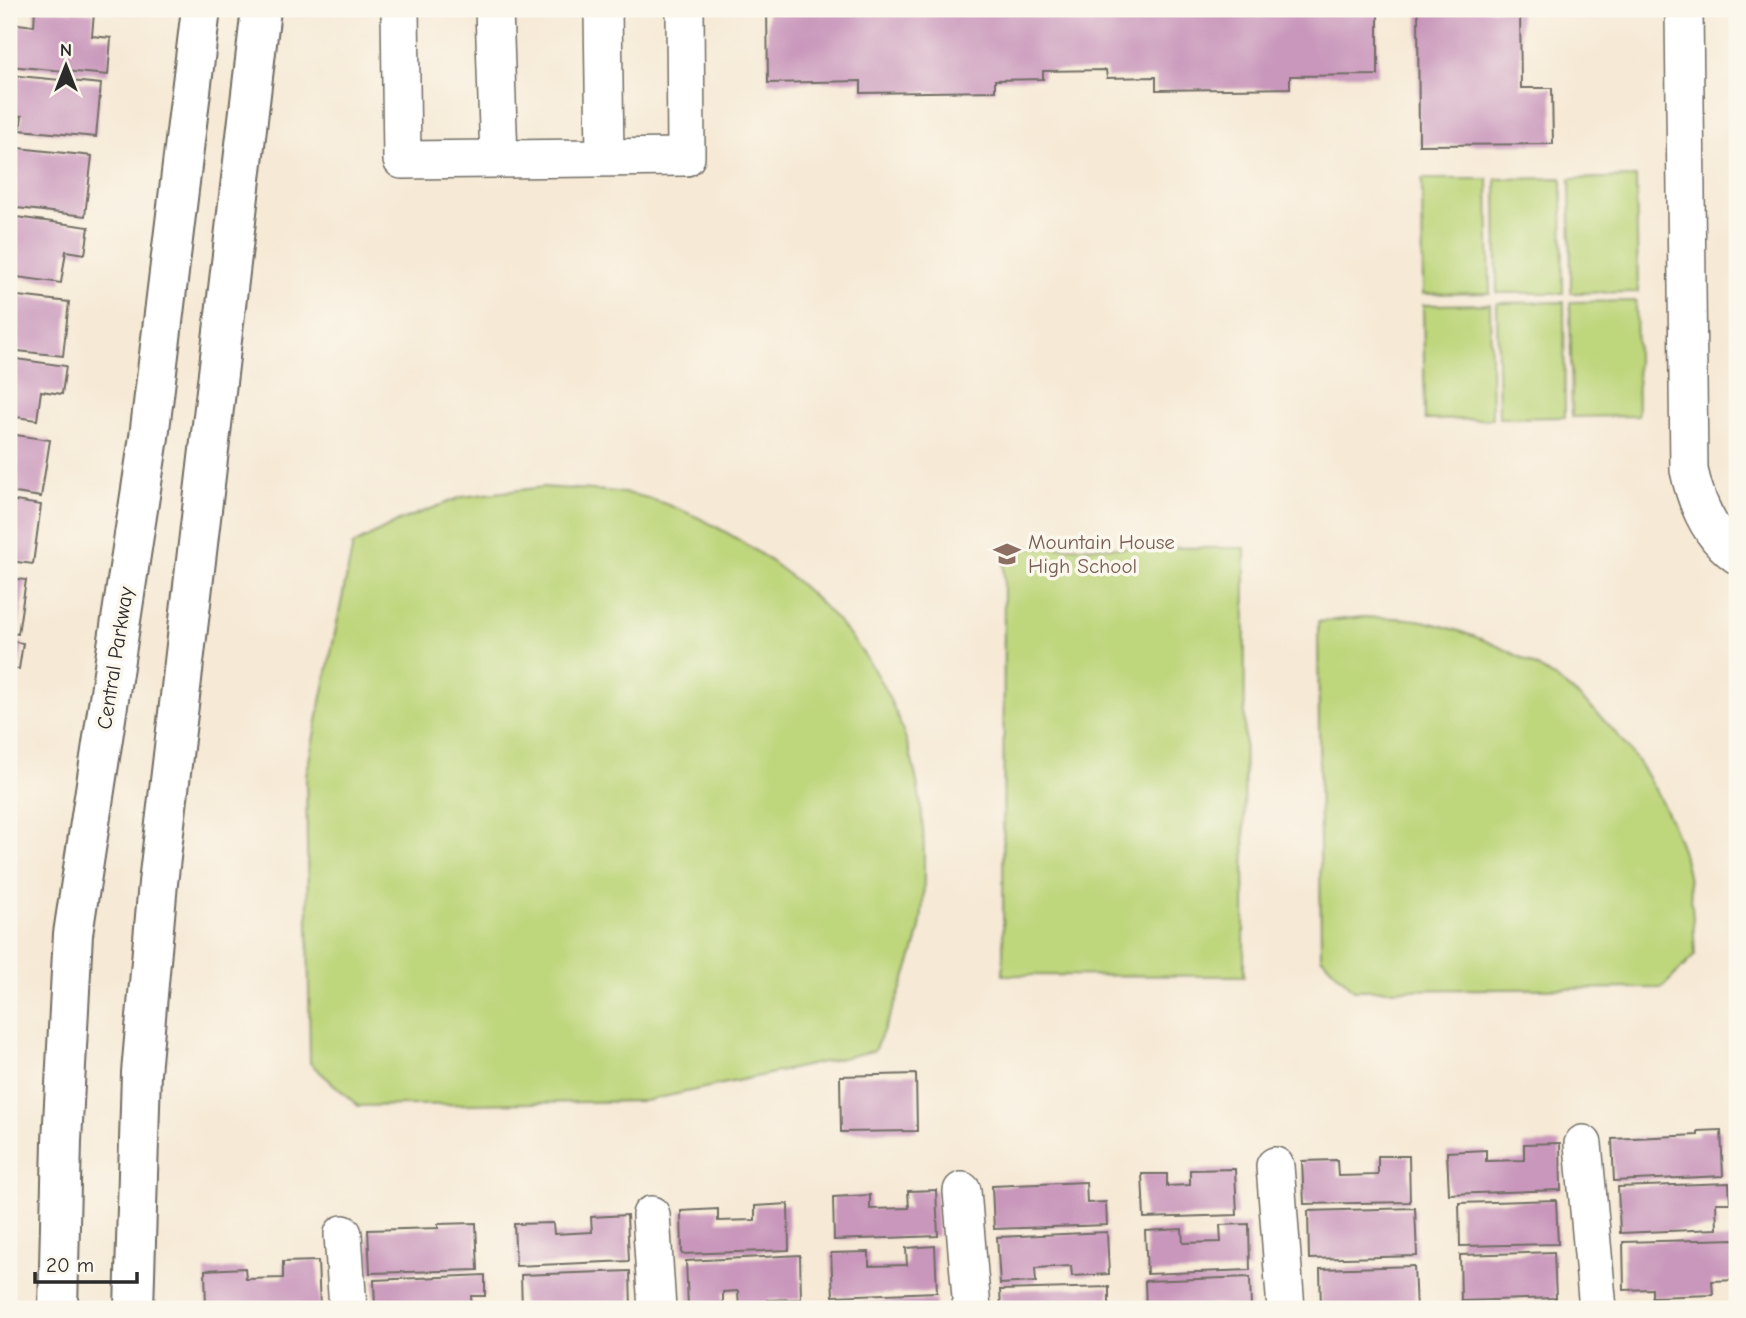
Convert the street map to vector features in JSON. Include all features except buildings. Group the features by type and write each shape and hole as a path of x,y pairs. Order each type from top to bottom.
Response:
{"main road":[{"name":"Central Parkway","path":"58,1309 62,1141 74,934 149,437 201,9"},
{"path":"134,1309 141,1073 158,883 261,9"}],"street":[{"path":"400,9 402,160 686,157 685,9"},
{"path":"494,9 499,159"},
{"path":"603,9 605,158"},
{"path":"1684,9 1689,470 1695,498 1710,526 1737,555"},
{"path":"1583,1144 1598,1309"},
{"path":"1275,1166 1286,1309"},
{"path":"962,1191 972,1309"},
{"path":"651,1215 657,1309"},
{"path":"343,1234 348,1309"}],"green space":[{"path":"1636,177 1638,292 1571,293 1570,179"},
{"path":"1562,178 1563,293 1497,293 1496,179"},
{"path":"1422,179 1488,179 1490,293 1423,294"},
{"path":"1636,301 1638,416 1572,417 1570,302"},
{"path":"1564,302 1565,417 1499,418 1497,303"},
{"path":"1490,304 1492,419 1425,420 1423,305"},
{"path":"544,487 607,491 644,497 687,512 728,533 792,578 827,609 856,644 880,681 899,721 913,764 921,810 924,877 922,914 915,948 900,993 874,1051 645,1101 358,1106 310,1063 306,775 353,545 399,521 462,497"},
{"path":"1004,547 1245,548 1244,976 1003,975"},
{"path":"1363,617 1403,618 1427,622 1471,635 1512,653 1549,674 1583,700 1613,730 1639,764 1662,802 1680,844 1687,871 1695,955 1662,988 1354,990 1321,957 1318,622"}],"place":[{"name":"Mountain House High School","path":"1007,554"}]}
